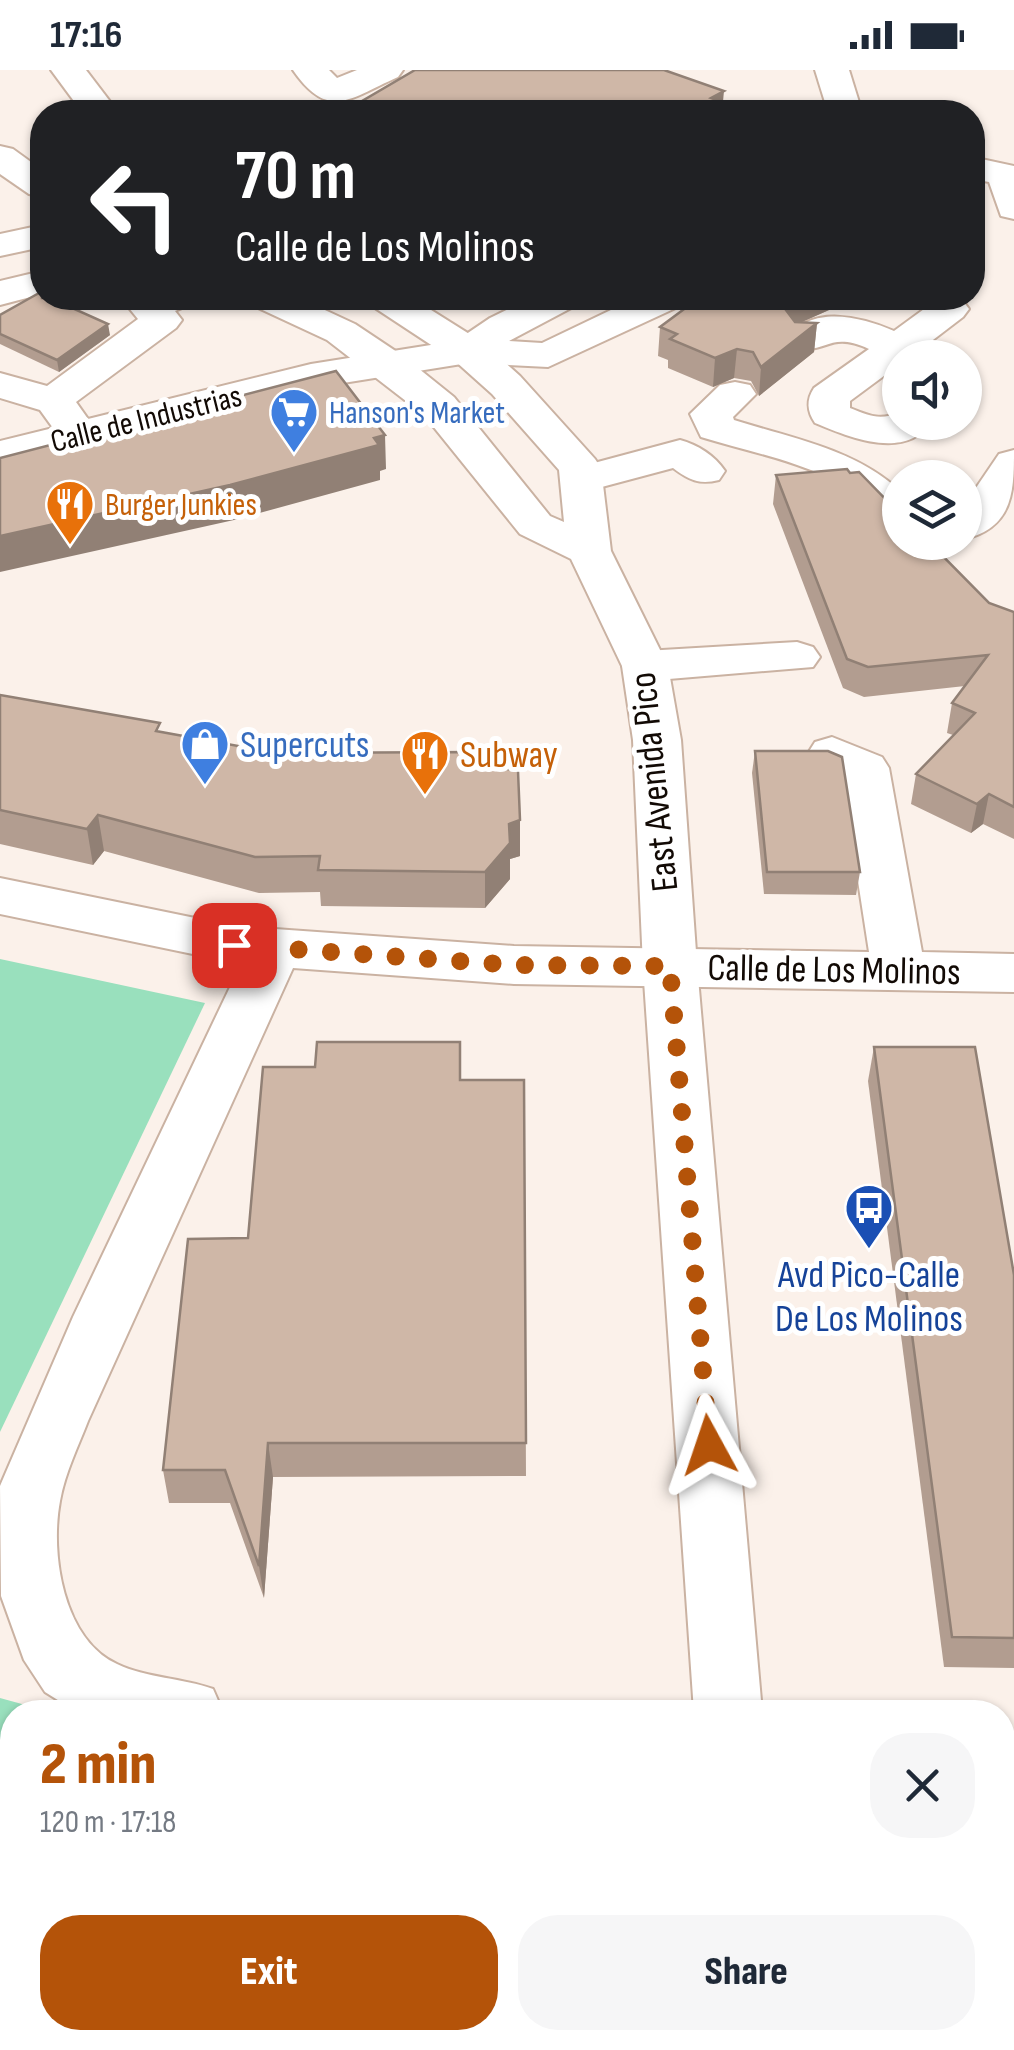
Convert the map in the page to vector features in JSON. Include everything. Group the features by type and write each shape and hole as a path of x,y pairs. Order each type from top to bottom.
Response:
{"main road":[{"path":"68,70 91,100"},
{"path":"310,70 332,93 386,70"},
{"path":"841,70 832,70 841,100"},
{"path":"0,157 30,178"},
{"path":"985,171 1005,175 1014,208"},
{"path":"0,246 30,239"},
{"path":"0,293 30,286"},
{"path":"55,400 70,383 143,338 162,320 154,310"},
{"path":"294,310 341,332 439,406 535,525 589,551"},
{"path":"405,310 468,351 506,385 580,468 583,479 680,453 704,470"},
{"path":"468,351 537,310"},
{"path":"468,351 548,354 641,310"},
{"path":"904,340 932,310"},
{"path":"942,310 947,340"},
{"path":"807,340 834,325 882,340"},
{"name":"Calle de Industrias","path":"0,454 310,376 468,351"},
{"path":"882,359 829,397 830,414 874,432 882,431"},
{"path":"0,385 55,400 78,434"},
{"path":"735,394 711,414 716,428 844,469 882,497"},
{"path":"982,511 1014,463"},
{"name":"East Avenida Pico","path":"583,479 589,551 645,666 657,740 670,966 727,1700"},
{"path":"645,666 797,656"},
{"path":"832,753 866,768 899,970"},
{"name":"Calle de Los Molinos","path":"0,896 234,945 514,965 1014,973"},
{"path":"132,1700 104,1694 70,1671 52,1651 28,1569 26,1510 54,1429 91,1343 275,948"}],"green space":[{"path":"0,959 205,1003 0,1432"}],"building":[{"path":"415,70 664,70 724,91 711,98 717,100 364,100"},
{"path":"30,298 30,310 77,310 108,324 57,360 0,334 0,315"},
{"path":"683,310 786,310 795,322 817,323 761,367 753,352 737,349 715,358 670,339 677,334 660,327"},
{"path":"336,371 385,435 374,438 379,445 230,485 0,536 0,458"},
{"path":"847,469 850,473 859,472 882,496 882,560 947,560 989,603 1014,612 1014,807 989,794 977,804 916,774 975,713 952,703 988,655 868,667 847,659 776,475"},
{"path":"0,695 160,723 156,731 277,753 472,752 471,760 495,760 496,767 518,771 520,820 509,824 510,843 485,872 318,870 320,856 255,857 98,815 87,829 0,810"},
{"path":"755,751 828,751 842,757 860,872 767,872"},
{"path":"317,1042 460,1042 460,1080 524,1080 526,1443 268,1443 259,1566 225,1470 163,1470 188,1239 248,1238 263,1067 315,1067"},
{"path":"874,1047 975,1047 1014,1275 1014,1638 952,1637"}],"place":[{"name":"Hanson's Market","path":"294,454"},
{"name":"Burger Junkies","path":"70,546"},
{"name":"Supercuts","path":"205,786"},
{"name":"Subway","path":"425,796"},
{"name":"Avd Pico-Calle De Los Molinos","path":"869,1250"}],"route":[{"path":"234,945 514,965 670,966 709,1445"}]}
